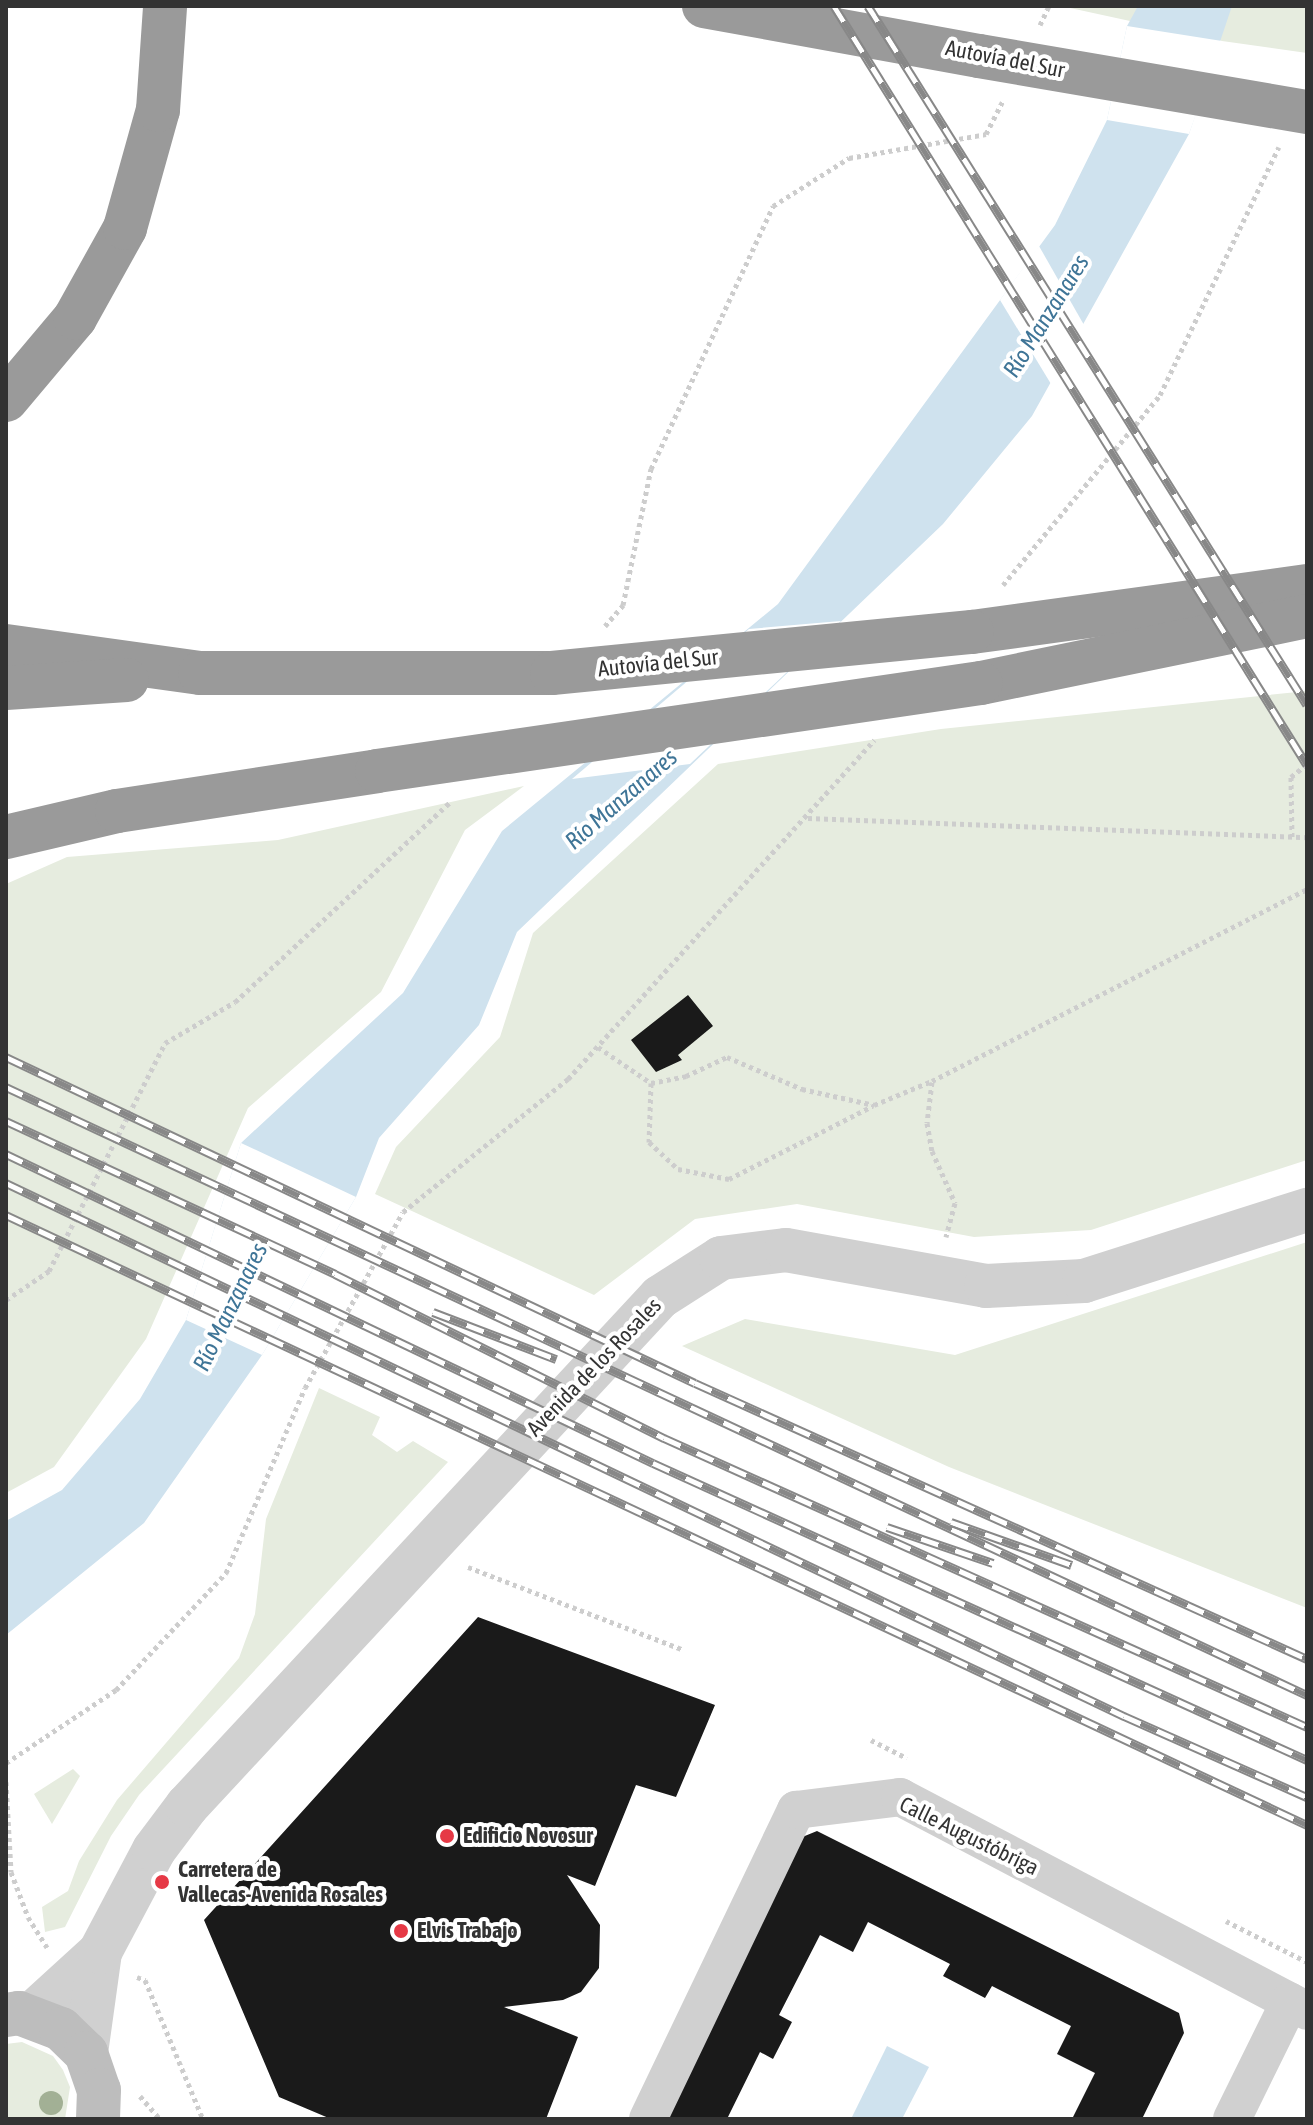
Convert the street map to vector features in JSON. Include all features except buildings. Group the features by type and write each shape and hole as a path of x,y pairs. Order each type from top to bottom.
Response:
{"highway":[{"path":"6,400 75,318 125,228 158,110 165,6"},
{"name":"Autovía del Sur","path":"704,6 962,52 1294,128"},
{"path":"852,6 962,52"},
{"name":"Autovía del Sur","path":"6,646 200,673 552,673 972,632 1307,586"},
{"path":"6,837 131,808 981,683 1307,616"},
{"path":"6,688 200,673"}],"main road":[{"path":"18,2016 61,2029 103,2095"}],"street":[{"name":"Avenida de los Rosales","path":"103,2095 112,1963 146,1864 187,1806 660,1297 721,1258 786,1250 986,1286 1084,1281 1307,1210"},
{"name":"Calle Augustóbriga","path":"648,2119 796,1810 900,1797 1298,2006"},
{"name":"Avenida de los Rosales","path":"18,2016 112,1963"},
{"path":"1232,2119 1298,2006"}],"path":[{"path":"999,589 1160,395 1294,128"},
{"path":"6,1763 116,1690 226,1573 305,1388 403,1212 568,1079 807,818 879,734"},
{"path":"1292,837 1291,777 1307,764"},
{"path":"807,818 1307,837"},
{"path":"651,1083 649,1142 678,1169 729,1179 874,1105 932,1081 1307,889"},
{"path":"598,1047 651,1083 686,1076 727,1057 802,1089 874,1105"},
{"path":"932,1081 927,1123 932,1151 955,1203 942,1248 940,1277"},
{"path":"470,1565 682,1649"},
{"path":"6,1782 11,1872 28,1917 51,1955"},
{"path":"6,1878 11,1872"},
{"path":"112,1963 145,1980 203,2119"}],"shaded area":[{"path":"1061,6 1307,6 1307,53 1222,41"},
{"path":"1307,691 1307,1160 1091,1230 974,1237 797,1204 695,1219 594,1295 375,1194 396,1147 500,1037 533,933 718,764 941,729"},
{"path":"524,786 465,830 381,992 248,1108 146,1339 54,1467 6,1493 6,884 67,857 278,840"},
{"path":"1307,1242 1307,1608 949,1467 682,1346 745,1319 955,1355"},
{"path":"319,1388 380,1417 372,1435 397,1452 413,1441 448,1462 139,1795 111,1836 65,1927 45,1932 42,1907 68,1891 79,1861 117,1800 239,1658 255,1614 266,1519"},
{"path":"73,1769 80,1776 52,1824 34,1794"},
{"path":"22,2042 53,2056 63,2070 70,2087 65,2119 6,2119 6,2044"}],"water":[{"name":"Río Manzanares","path":"1138,6 1232,6 1189,134 1032,416 943,524 517,932 479,1025 379,1138 356,1197 262,1355 144,1523 6,1635 6,1521 62,1490 140,1399 186,1320 241,1143 403,993 502,831 778,604 1055,225 1107,120 1127,26"},
{"path":"887,2046 929,2067 902,2119 851,2119"}],"pier":[{"path":"1127,26 1222,41 1189,134 1107,120"},
{"path":"1039,246 1084,325 1051,384 1000,300"},
{"path":"841,621 690,764 572,779 749,629"},
{"path":"241,1143 356,1197 262,1355 186,1320"}],"railway":[{"path":"834,6 1307,765"},
{"path":"868,6 1307,705"},
{"path":"6,1057 695,1383 1307,1659"},
{"path":"6,1087 1307,1695"},
{"path":"6,1121 335,1274 664,1438 1307,1727"},
{"path":"6,1154 653,1463 1307,1760"},
{"path":"6,1183 1124,1716 1307,1797"},
{"path":"6,1215 1307,1825"},
{"path":"433,1312 556,1359"},
{"path":"951,1522 1072,1565"},
{"path":"887,1527 993,1563"}],"place":[{"name":"Edificio Novosur","path":"447,1836"},
{"name":"Carretera de Vallecas-Avenida Rosales","path":"162,1882"},
{"name":"Elvis Trabajo","path":"401,1931"}]}
